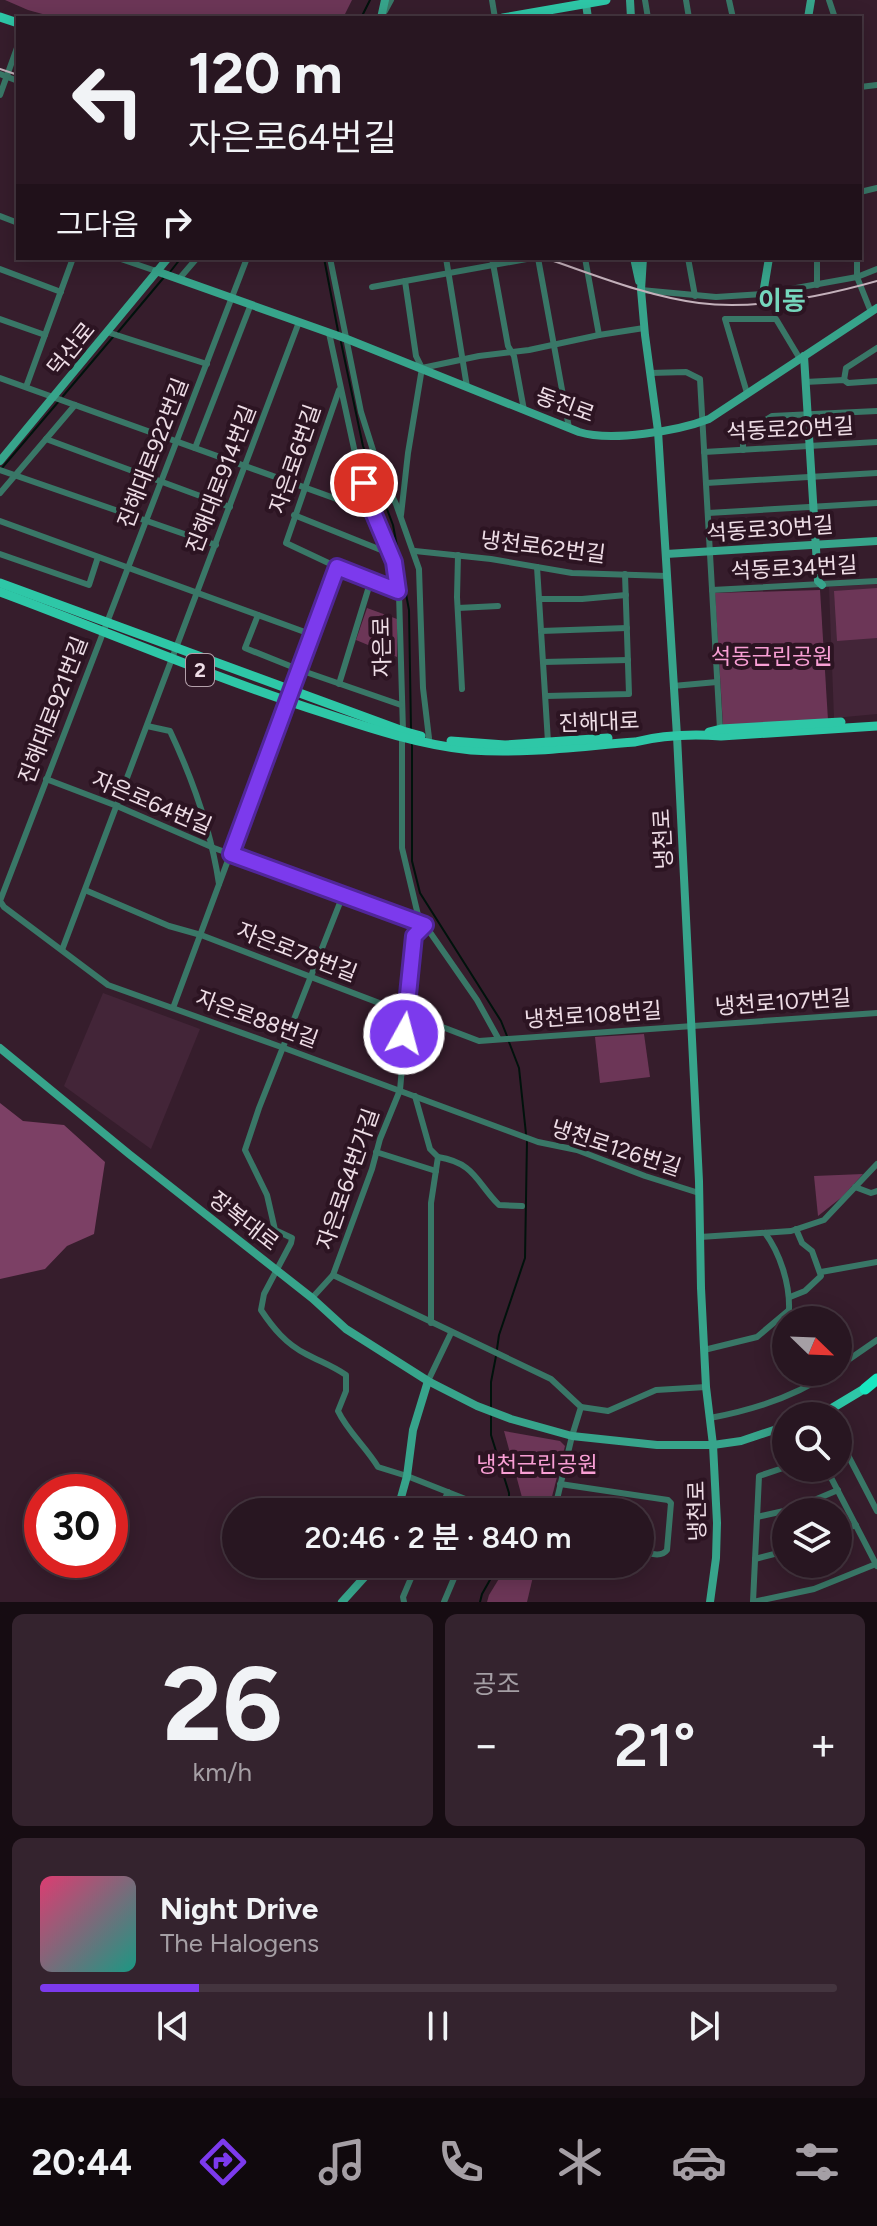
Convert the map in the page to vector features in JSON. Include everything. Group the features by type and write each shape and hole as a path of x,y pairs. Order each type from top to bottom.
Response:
{"highway":[{"path":"871,1389 877,1380"}],"main road":[{"path":"542,15 585,2 606,0"},
{"name":"덕산로","path":"0,461 166,260"},
{"path":"634,260 641,290"},
{"name":"냉천로","path":"643,260 641,290 658,431 677,736 704,1350 717,1523 710,1602"},
{"path":"763,294 769,260"},
{"name":"동진로","path":"156,271 347,339 569,428 599,437 695,425 874,310"},
{"path":"802,357 818,581 822,585"},
{"name":"석동로30번길","path":"666,554 877,541"},
{"name":"2","path":"0,583 173,660 288,702 423,738"},
{"name":"2","path":"0,592 293,690 403,735"},
{"name":"2","path":"702,734 720,729 877,719"},
{"name":"2","path":"651,738 877,726"},
{"name":"진해대로","path":"423,738 505,745 633,736 651,738"},
{"name":"진해대로","path":"423,738 468,749 506,752 635,742 651,738"},
{"name":"장복대로","path":"0,1048 312,1298 346,1329 428,1381 477,1406 572,1436"},
{"path":"401,1498 413,1430 428,1381"},
{"path":"846,1402 871,1389"},
{"path":"572,1436 657,1445 713,1445 741,1441 772,1431"},
{"path":"342,1602 364,1578"}],"street":[{"path":"0,95 3,76 16,49"},
{"path":"26,387 72,260"},
{"name":"동진로","path":"124,260 156,271"},
{"path":"179,279 195,260"},
{"name":"진해대로922번길","path":"104,627 207,364 229,296 246,260"},
{"path":"330,260 365,425 378,466 415,551 419,569 423,738"},
{"path":"446,260 467,387"},
{"path":"535,260 569,428"},
{"path":"585,260 599,335"},
{"path":"688,260 695,296"},
{"path":"817,260 817,285"},
{"path":"857,260 857,277 874,310"},
{"path":"372,287 493,261 508,346 524,410"},
{"path":"0,269 61,292"},
{"path":"641,290 695,296 763,294 857,277 877,269"},
{"path":"401,518 422,368 416,356 405,281"},
{"path":"195,448 251,304"},
{"path":"0,319 45,335"},
{"path":"747,393 725,319 776,319 802,357"},
{"name":"진해대로914번길","path":"62,950 299,322"},
{"path":"422,368 644,328"},
{"name":"덕산로","path":"107,332 207,364"},
{"name":"자은로","path":"329,333 355,453 373,512 391,554 398,591 403,735 402,848 418,915 477,1000 498,1038"},
{"path":"844,380 846,368 877,348"},
{"path":"650,373 686,372 700,379 720,729"},
{"path":"0,378 373,512"},
{"path":"805,382 877,381"},
{"name":"자은로6번길","path":"337,567 286,543 340,388"},
{"path":"0,493 75,405"},
{"path":"743,450 743,434 772,416 877,411"},
{"path":"46,439 230,507"},
{"name":"석동로20번길","path":"704,452 877,442"},
{"path":"0,470 216,545"},
{"path":"706,483 877,473"},
{"path":"708,513 877,503"},
{"path":"294,515 391,554"},
{"path":"0,521 313,635"},
{"name":"냉천로62번길","path":"415,551 572,573 667,576"},
{"path":"0,554 89,585 98,557"},
{"path":"458,555 462,689"},
{"path":"173,1008 337,567 398,591"},
{"path":"537,567 548,742"},
{"path":"546,696 629,694 625,574"},
{"path":"339,684 371,580"},
{"name":"석동로34번길","path":"712,590 877,581"},
{"path":"539,599 626,595"},
{"path":"458,608 498,606"},
{"path":"258,615 245,648 401,705"},
{"name":"진해대로921번길","path":"0,901 104,627"},
{"path":"541,631 627,628"},
{"path":"543,662 628,660"},
{"path":"673,686 717,682"},
{"path":"147,726 170,731 191,775 214,848 219,886"},
{"name":"자은로64번길","path":"46,779 214,848 425,925"},
{"name":"자은로78번길","path":"85,890 169,926 201,935 479,1041 498,1038"},
{"path":"343,895 245,1150 267,1195 275,1230 292,1238 264,1294 261,1310 287,1342 308,1355 328,1362 346,1375 346,1391 338,1411 346,1427 367,1449 378,1467 463,1498"},
{"name":"자은로88번길","path":"0,901 108,985 522,1136"},
{"name":"자은로64번가길","path":"312,1298 333,1275 400,1090 414,936 425,925"},
{"name":"냉천로107번길","path":"691,1026 877,1013"},
{"name":"냉천로108번길","path":"498,1038 691,1026"},
{"path":"415,1096 430,1149 438,1157 462,1164 499,1205 522,1206"},
{"name":"냉천로126번길","path":"522,1136 577,1150 699,1193"},
{"path":"376,1152 436,1171"},
{"path":"431,1323 431,1203 438,1157"},
{"path":"700,1237 796,1229 824,1220 877,1164"},
{"path":"855,1187 871,1193 877,1191"},
{"path":"796,1229 802,1243 812,1251 821,1274"},
{"path":"704,1350 757,1337 789,1310 790,1297 775,1245 765,1233"},
{"path":"790,1297 805,1291 821,1274 877,1262"},
{"path":"333,1275 551,1379 581,1407 608,1411 656,1390 706,1387"},
{"path":"428,1381 451,1333"},
{"path":"852,1357 877,1340"},
{"path":"710,1418 766,1404 811,1386"},
{"path":"557,1498 581,1407"},
{"path":"852,1466 877,1511"},
{"path":"772,1472 759,1476 753,1602 814,1589 877,1565 834,1482"},
{"path":"560,1484 668,1500 671,1503 667,1550 665,1553 654,1553"},
{"path":"757,1517 793,1509 838,1490"},
{"path":"445,1498 448,1492"},
{"path":"852,1527 856,1525"},
{"path":"755,1559 772,1555"},
{"path":"404,1602 411,1578"},
{"path":"444,1602 454,1578"}],"shaded area":[{"path":"877,584 877,714 834,718 829,587"},
{"path":"103,993 200,1029 151,1149 64,1086"},
{"path":"0,1103 23,1121 64,1125 105,1162 94,1234 67,1246 45,1269 0,1279"}],"green space":[{"path":"5,0 352,0 344,16 50,16"},
{"path":"877,588 877,638 837,641 834,591"},
{"name":"석동근린공원","path":"820,590 828,720 723,725 715,593"},
{"path":"367,608 397,619 397,657 356,640"},
{"path":"644,1034 650,1077 600,1083 595,1037"},
{"path":"863,1174 842,1197 818,1216 814,1176"},
{"name":"냉천근린공원","path":"504,1431 560,1441 565,1446 552,1498 522,1498"},
{"path":"499,1578 533,1578 527,1602 487,1602"}],"waterway":[{"path":"362,16 370,0"},
{"path":"170,272 179,260"},
{"path":"324,260 338,331"},
{"path":"118,332 165,276"},
{"path":"63,396 113,337"},
{"path":"341,342 363,446 393,525 409,610 411,730"},
{"path":"1,469 59,401"},
{"path":"412,744 412,861 420,893 501,1021 507,1036"},
{"path":"509,1042 519,1068 526,1134"},
{"path":"497,1349 525,1258 527,1140"},
{"path":"491,1409 491,1382 496,1356"},
{"path":"491,1415 491,1435 509,1498"},
{"path":"480,1602 491,1578"}],"railway":[{"path":"0,69 16,74"},
{"path":"551,260 660,295 720,305 789,300 877,281"}],"district":[{"name":"이동","path":"782,301"}],"route":[{"path":"364,483 394,562 398,591 337,567 231,854 425,925 414,936 404,1034"}]}
